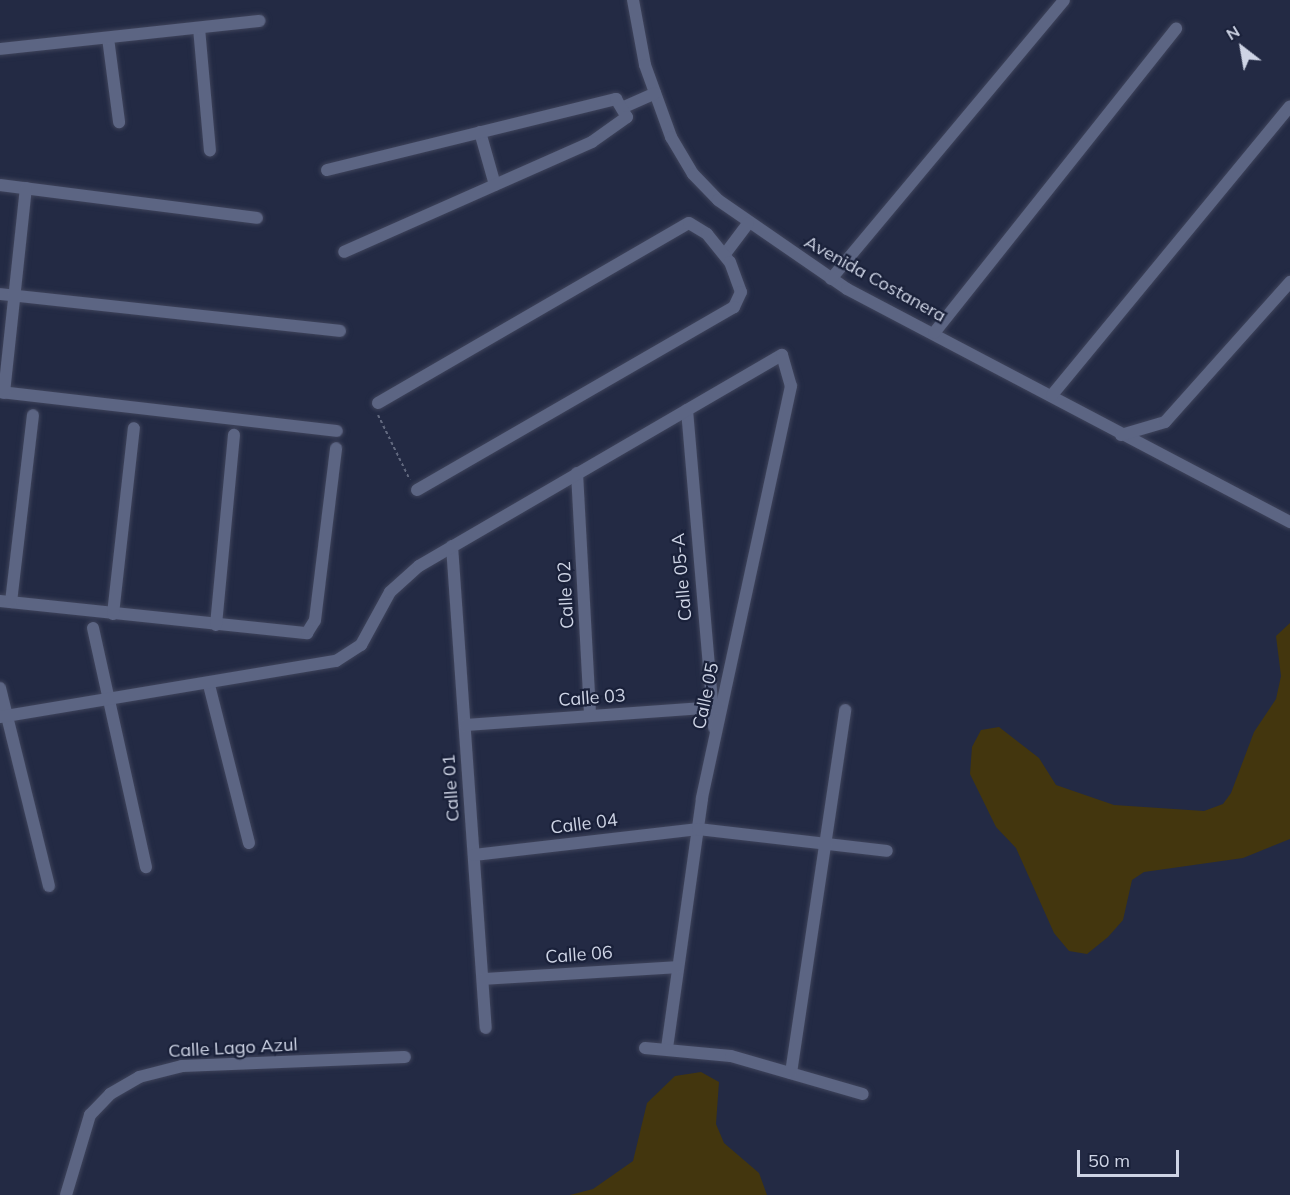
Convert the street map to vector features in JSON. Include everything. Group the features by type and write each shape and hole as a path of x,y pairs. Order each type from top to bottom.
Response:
{"street":[{"name":"Avenida Costanera","path":"633,0 655,93 693,174 748,224 831,279 1052,395 1121,435 1290,522"},
{"path":"831,279 1064,0"},
{"path":"0,48 259,21"},
{"path":"199,28 210,151"},
{"path":"934,333 1176,29"},
{"path":"108,38 119,122"},
{"path":"624,107 655,93"},
{"path":"327,170 616,99 624,107 627,121 614,130 345,252"},
{"path":"1052,395 1290,106"},
{"path":"480,132 495,185"},
{"path":"0,185 257,218"},
{"path":"26,188 2,392 337,430"},
{"path":"378,403 689,223 707,234 725,254 741,292 734,307 417,490"},
{"path":"725,254 748,224"},
{"path":"1121,435 1152,430 1181,408 1290,282"},
{"path":"0,294 340,331"},
{"name":"Calle 05","path":"667,1049 698,829 715,741 717,707 792,386 782,355 687,410"},
{"path":"3,717 209,685 336,661 361,645 397,583 452,546 687,410"},
{"name":"Calle 05-A","path":"687,410 717,707"},
{"path":"33,415 5,602 113,614 301,634 312,628 336,448"},
{"path":"113,614 134,428"},
{"path":"216,625 234,435"},
{"name":"Calle 02","path":"577,473 590,716"},
{"name":"Calle 01","path":"452,546 486,1028"},
{"path":"93,628 146,867"},
{"path":"209,685 249,843"},
{"path":"0,688 3,717 49,886"},
{"name":"Calle 03","path":"465,725 717,707"},
{"path":"791,1073 845,710"},
{"name":"Calle 04","path":"474,855 698,829 887,851"},
{"name":"Calle 06","path":"483,979 678,967"},
{"path":"645,1048 731,1056 863,1094"},
{"name":"Calle Lago Azul","path":"66,1195 90,1115 110,1094 139,1077 182,1066 405,1057"}],"path":[{"path":"378,403 379,422 417,490"}],"shaded area":[{"path":"1290,623 1290,839 1243,858 1144,872 1132,880 1123,920 1108,937 1087,954 1069,951 1054,933 1016,848 996,827 970,774 972,747 981,730 999,727 1039,758 1056,785 1114,805 1204,811 1223,804 1231,793 1254,732 1276,699 1281,676 1276,636"},
{"path":"701,1072 719,1082 716,1124 724,1143 759,1173 767,1195 570,1195 593,1189 633,1161 647,1103 675,1076"}]}
